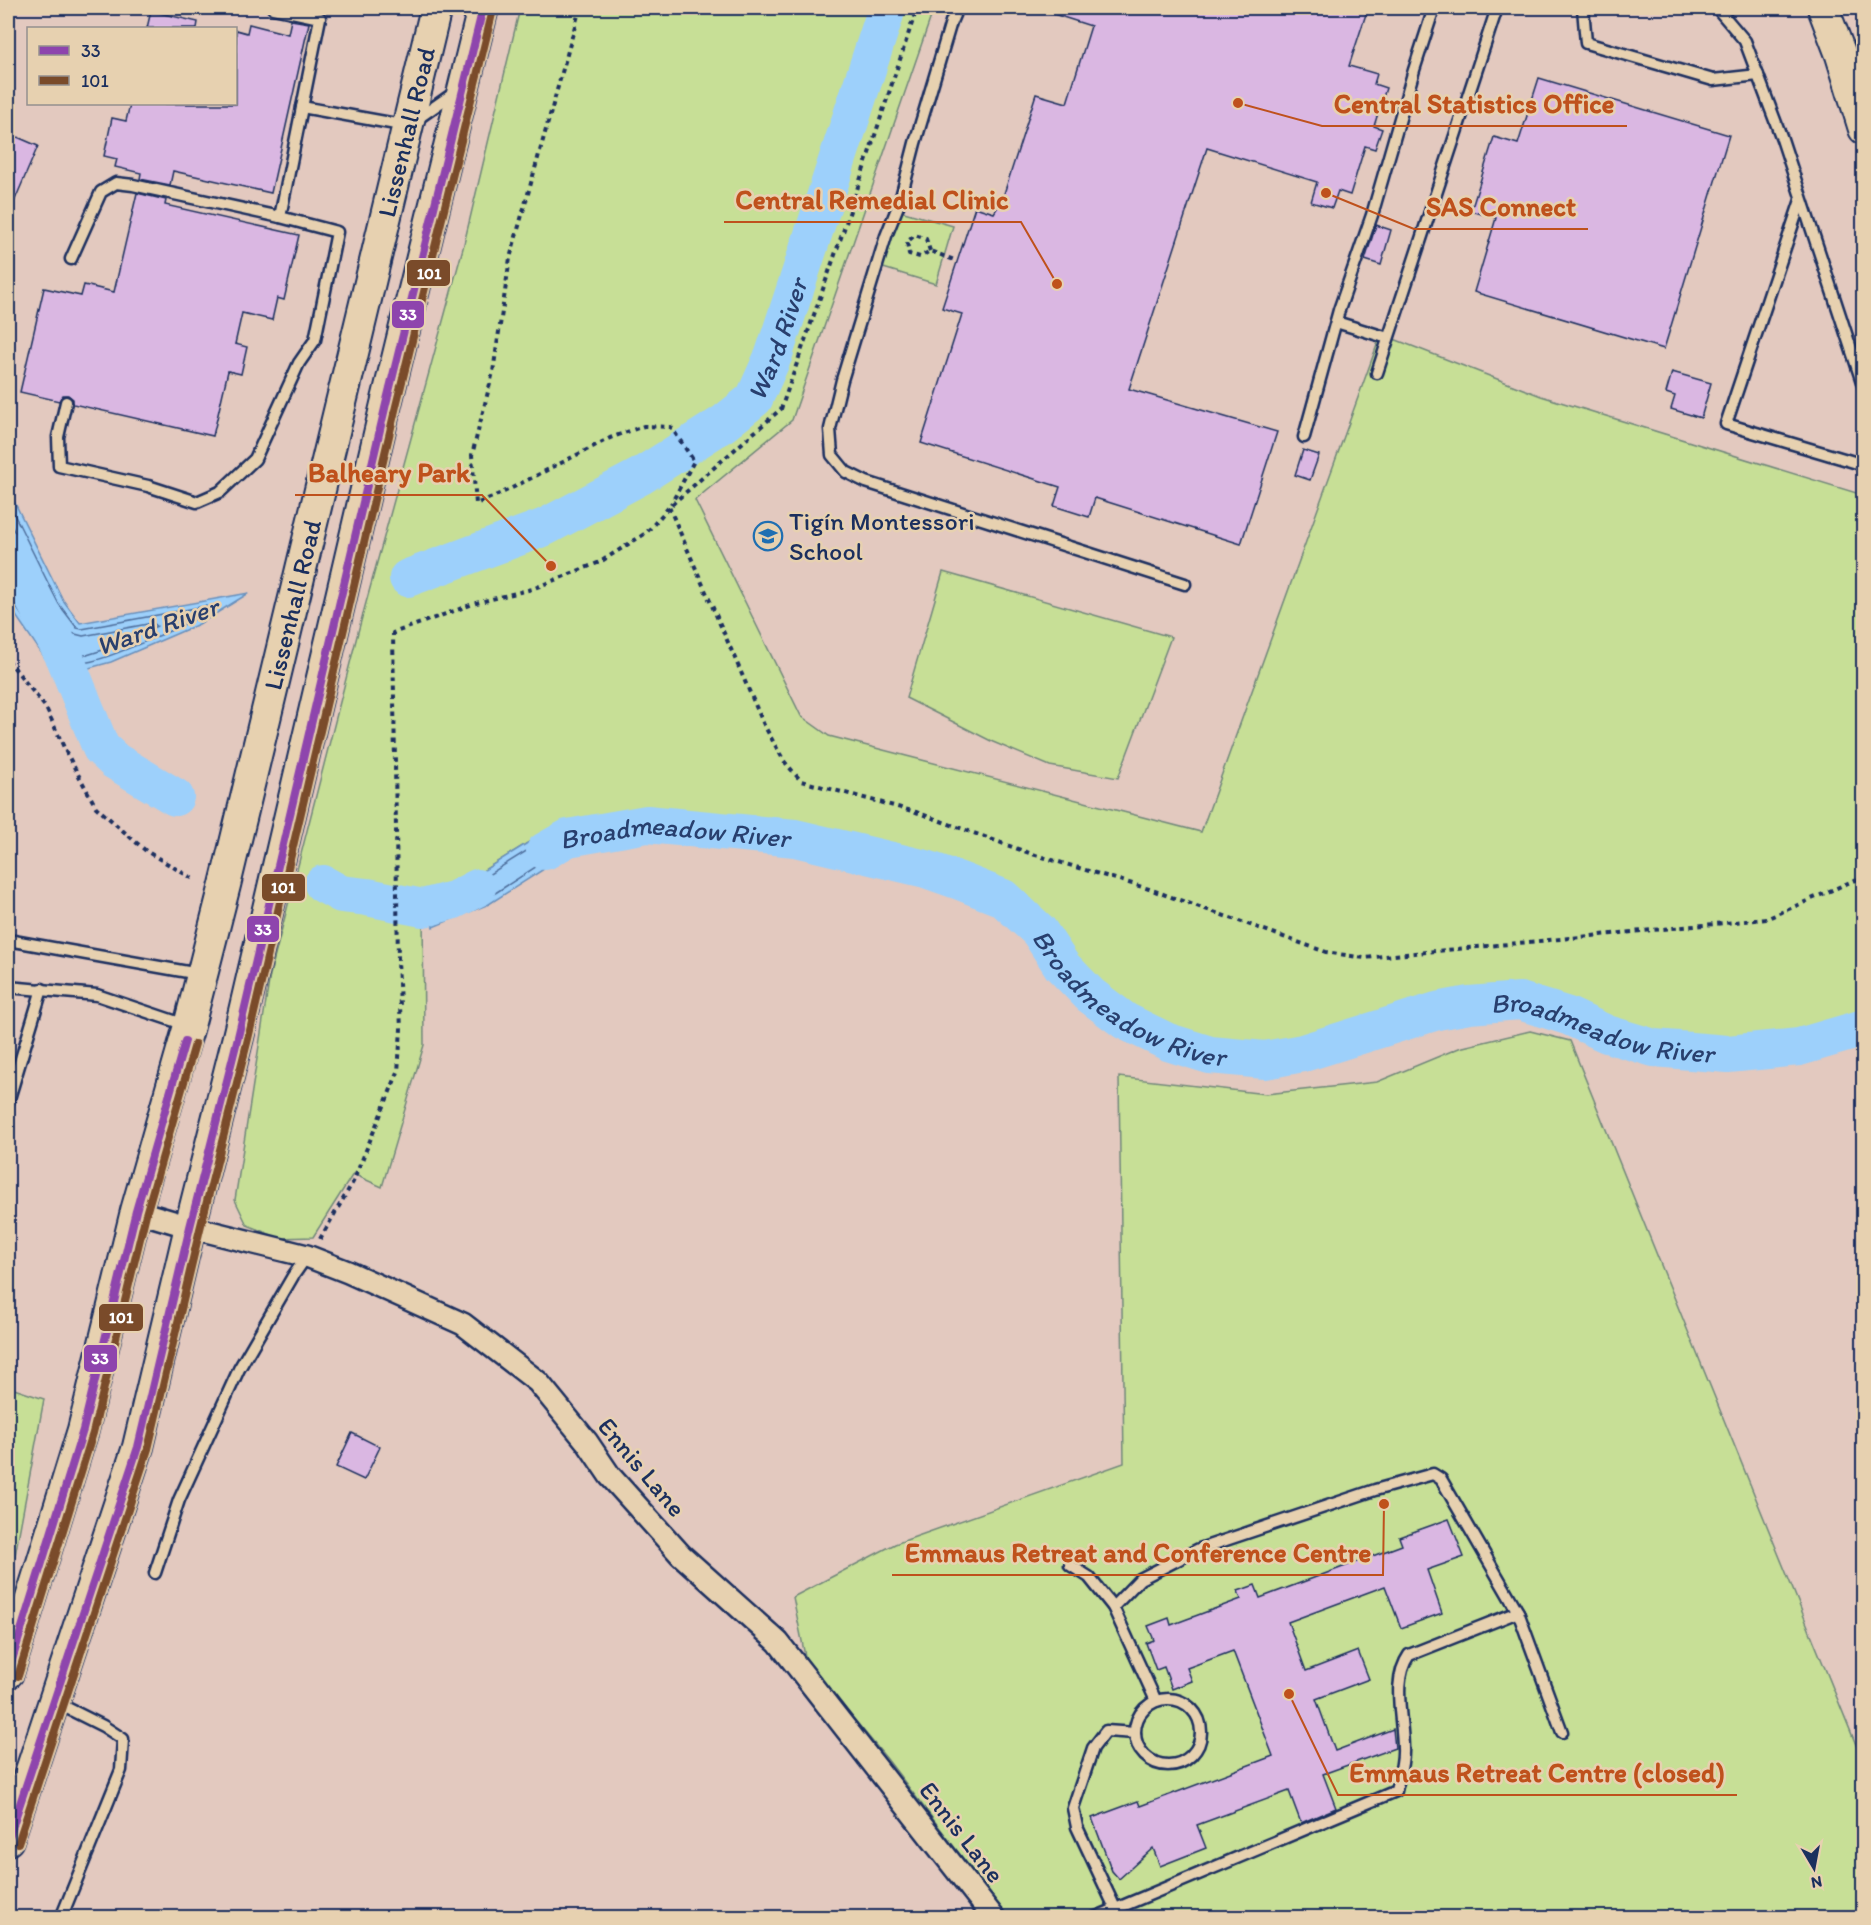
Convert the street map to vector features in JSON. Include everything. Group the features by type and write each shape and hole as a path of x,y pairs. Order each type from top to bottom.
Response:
{"main road":[{"name":"Lissenhall Road","path":"8,1673 83,1430 136,1211 189,1026 436,8"},
{"name":"Lissenhall Road","path":"8,1840 138,1447 238,1037 386,404 483,8"},
{"path":"1823,8 1841,55 1863,129"},
{"path":"189,1026 238,1037"}],"street":[{"name":"Ennis Lane","path":"136,1211 307,1256 348,1272 463,1324 538,1382 587,1442 610,1476 681,1555 778,1642 994,1917"}],"lane":[{"path":"273,8 320,18 280,217"},
{"path":"957,8 915,143 900,201 886,236 842,380 830,429 832,455 846,472 866,482 1185,584"},
{"path":"1304,437 1336,322 1372,215 1434,8"},
{"path":"1377,373 1497,8"},
{"path":"1583,8 1586,43 1713,80 1758,75"},
{"path":"1717,8 1745,41 1782,139 1863,388"},
{"path":"302,107 407,126 464,87"},
{"path":"66,402 58,437 59,466 148,486 197,502 220,492 255,459 299,363 315,340 337,232 280,217 116,183 101,192 70,259"},
{"path":"1801,200 1726,424 1863,465"},
{"path":"1336,322 1388,338"},
{"path":"8,940 202,975"},
{"path":"8,987 98,995 189,1026"},
{"path":"8,1102 42,989"},
{"path":"155,1573 179,1500 239,1369 307,1256"},
{"path":"1113,1607 1140,1579 1198,1549 1375,1490 1433,1474 1441,1479 1518,1612 1562,1732"},
{"path":"1070,1565 1089,1577 1113,1607 1156,1701"},
{"path":"1094,1917 1396,1791 1404,1751 1399,1690 1402,1665 1405,1660 1409,1655 1518,1612"},
{"path":"1177,1700 1194,1711 1199,1720 1201,1731 1196,1750 1179,1763 1169,1765 1149,1760 1137,1743 1135,1733 1140,1713 1156,1701 1177,1700"},
{"path":"54,1702 103,1726 123,1740 122,1770 61,1917"},
{"path":"1114,1908 1077,1827 1073,1808 1093,1748 1106,1731 1135,1733"}],"path":[{"path":"580,8 510,258 493,372 472,455 476,504 610,438 644,426 671,427 694,461 669,507"},
{"path":"307,1256 320,1239 353,1182 398,1072 401,1029 393,633 476,603 532,589 600,562 646,533 669,507 782,409 917,8"},
{"path":"915,235 926,238 930,251 920,257 909,254 907,242 915,235"},
{"path":"930,251 957,261"},
{"path":"669,507 764,725 784,761 801,781 916,812 1029,853 1149,889 1240,920 1326,952 1364,958 1766,919 1863,876"},
{"path":"8,660 46,708 67,754 96,807 146,851 195,880"}],"green space":[{"path":"520,8 934,8 792,420 695,500 801,716 829,736 1201,832 1381,334 1541,396 1863,495 1864,1012 1850,1021 1815,1032 1737,1044 1689,1043 1612,1027 1559,1002 1520,995 1461,996 1376,1019 1280,1052 1183,1036 1152,1024 1081,966 1046,920 1012,892 943,862 855,840 781,827 668,816 615,816 542,834 423,908 424,1045 382,1187 353,1174 313,1237 279,1238 247,1225 235,1200 270,975 358,632 463,248"},
{"path":"897,210 953,226 936,284 880,267"},
{"path":"943,572 1171,637 1118,778 1050,766 993,742 906,698"},
{"path":"1530,1031 1570,1041 1863,1762 1863,1917 1008,1917 887,1759 806,1661 793,1597 895,1544 1124,1463 1119,1077 1266,1094 1377,1082 1459,1048"},
{"path":"8,1387 44,1399 8,1593"}],"water":[{"path":"8,489 63,600 80,623 249,593 199,624 111,662 89,668 51,667 8,604"},
{"path":"590,822 592,845 580,847 569,853 489,904 433,927 428,905 542,834"}],"building":[{"path":"1045,8 1368,8 1349,66 1377,74 1374,84 1386,88 1374,126 1382,129 1375,149 1365,146 1350,195 1338,191 1332,208 1311,202 1317,182 1207,148 1129,389 1277,432 1241,544 1095,498 1089,517 1054,506 1060,487 921,443 962,314 942,308 975,207 994,213 1002,200 1036,94 1067,103 1091,26 1044,11"},
{"path":"151,11 198,22 197,27 147,27"},
{"path":"291,20 309,23 271,193 173,171 170,185 140,179 141,173 115,167 117,159 104,156 112,118 126,121 130,105 237,105 237,30 247,33 249,24 288,34"},
{"path":"1539,78 1729,135 1664,349 1474,292 1496,218 1471,211 1494,137 1518,144"},
{"path":"8,133 38,146 8,216"},
{"path":"137,193 166,200 165,205 299,235 284,300 277,298 272,320 242,313 235,344 247,347 241,374 228,371 213,436 73,404 73,399 68,395 63,395 59,401 20,392 44,288 81,296 84,285 114,292"},
{"path":"1376,225 1391,230 1381,265 1365,260"},
{"path":"1672,372 1711,383 1701,418 1671,409 1675,396 1666,393"},
{"path":"1303,450 1319,455 1310,480 1295,475"},
{"path":"352,1433 380,1447 364,1480 336,1467"},
{"path":"1449,1519 1464,1557 1427,1570 1442,1613 1401,1628 1385,1586 1288,1622 1306,1671 1358,1651 1369,1679 1316,1699 1335,1751 1393,1729 1395,1748 1323,1774 1336,1808 1301,1823 1289,1791 1197,1825 1206,1848 1160,1866 1153,1848 1119,1879 1112,1871 1092,1818 1138,1801 1140,1806 1273,1756 1233,1651 1187,1668 1192,1681 1172,1689 1164,1667 1156,1670 1146,1643 1154,1640 1148,1626 1169,1618 1171,1625 1241,1599 1238,1591 1255,1585 1260,1598 1402,1545 1399,1537"}],"waterway":[{"name":"Ward River","path":"408,578 545,527 641,476 724,423 754,399 774,354 887,8"},
{"path":"8,550 65,658 101,748 115,761 175,797"},
{"name":"Broadmeadow River","path":"545,851 568,838 647,824 795,838 926,869 1003,898 1039,931 1062,966 1090,995 1125,1021 1168,1042 1210,1055 1265,1060 1303,1053 1437,1011 1469,1005 1520,1001 1568,1016 1607,1034 1654,1048 1728,1054 1799,1047 1864,1028"},
{"path":"323,884 341,894 423,908 454,900 477,888"}],"transit line":[{"name":"33","path":"8,1840 138,1447 238,1037 386,404 483,8"},
{"name":"101","path":"18,1843 148,1449 248,1039 396,406 493,10"},
{"name":"33","path":"8,1673 83,1430 136,1211 185,1041"},
{"name":"101","path":"18,1676 93,1433 146,1214 195,1044"}],"place":[{"name":"Central Statistics Office","path":"1238,103"},
{"name":"SAS Connect","path":"1326,193"},
{"name":"Central Remedial Clinic","path":"1057,284"},
{"name":"Tigín Montessori School","path":"768,536"},
{"name":"Balheary Park","path":"551,566"},
{"name":"Emmaus Retreat and Conference Centre","path":"1384,1504"},
{"name":"Emmaus Retreat Centre (closed)","path":"1289,1694"}]}
